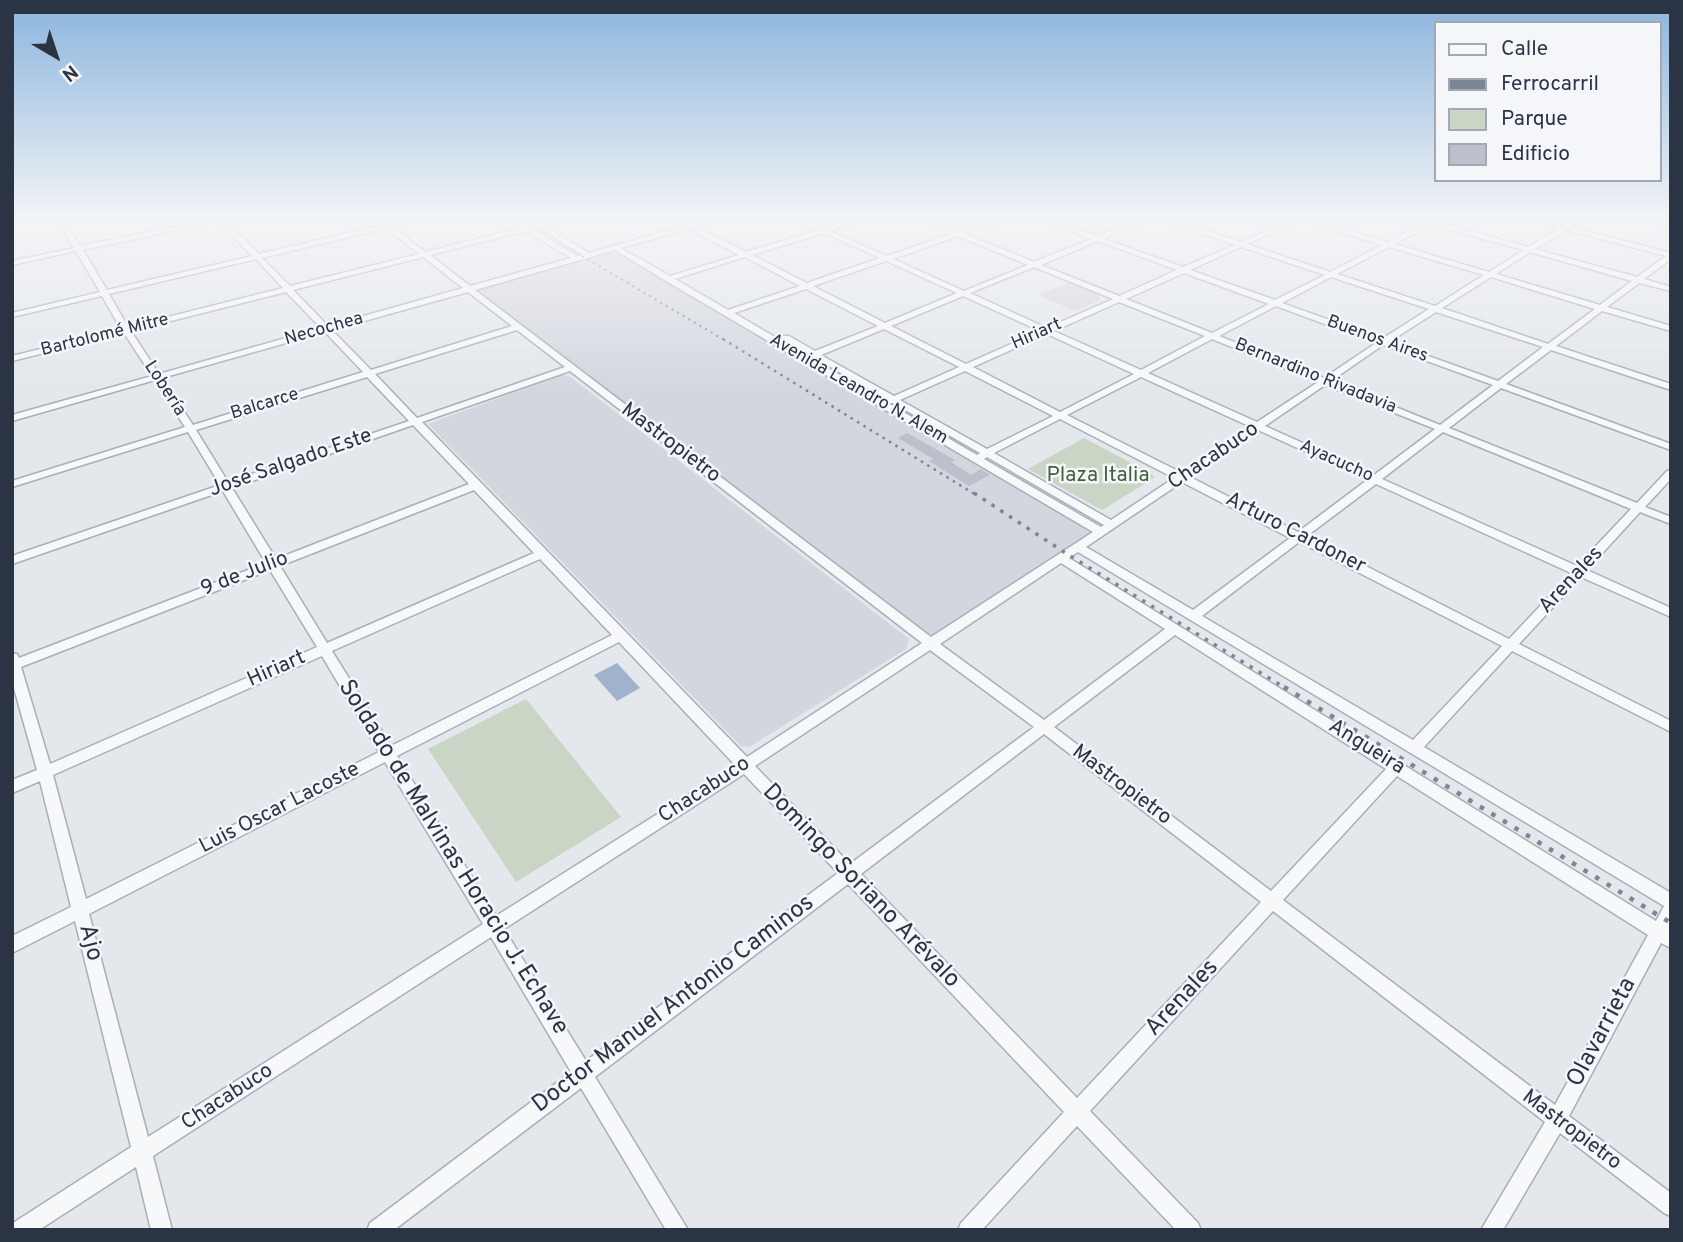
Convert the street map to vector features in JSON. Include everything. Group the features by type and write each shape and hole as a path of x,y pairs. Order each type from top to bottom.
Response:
{"street":[{"name":"Lobería","path":"95,277 126,331 225,487"},
{"path":"12,316 173,277"},
{"name":"Domingo Soriano Arévalo","path":"276,277 1191,1230"},
{"name":"Bartolomé Mitre","path":"12,359 334,277"},
{"name":"Mastropietro","path":"454,277 931,644 1044,727 1671,1206"},
{"name":"Necochea","path":"12,418 511,277"},
{"name":"Avenida Leandro N. Alem","path":"666,277 727,313 790,345 1107,528"},
{"path":"669,279 676,277"},
{"name":"Avenida Leandro N. Alem","path":"681,277 737,309 790,345 815,354 828,367"},
{"name":"Arturo Cardoner","path":"788,277 1671,727"},
{"path":"727,313 832,277"},
{"name":"Ayacucho","path":"928,277 1671,613"},
{"path":"815,354 1002,277"},
{"name":"Bernardino Rivadavia","path":"1065,277 1671,521"},
{"name":"Hiriart","path":"888,402 1167,277"},
{"name":"Buenos Aires","path":"1201,277 1671,447"},
{"path":"981,457 1322,277"},
{"path":"1341,277 1671,387"},
{"name":"Chacabuco","path":"20,1230 744,766 1485,277"},
{"path":"1500,277 1671,329"},
{"path":"1627,277 1671,289"},
{"path":"1194,616 1642,277"},
{"name":"Balcarce","path":"12,484 518,327"},
{"name":"José Salgado Este","path":"12,560 571,368"},
{"name":"Arenales","path":"1414,748 1671,473"},
{"name":"9 de Julio","path":"13,662 477,485"},
{"name":"Soldado de Malvinas Horacio J. Echave","path":"225,487 678,1230"},
{"name":"Angueira","path":"1078,547 1671,902"},
{"name":"Hiriart","path":"12,787 543,553"},
{"name":"Angueira","path":"1061,558 1664,935"},
{"name":"Doctor Manuel Antonio Caminos","path":"377,1230 583,1072 1174,629"},
{"name":"Luis Oscar Lacoste","path":"12,945 622,635"},
{"name":"Ajo","path":"13,662 45,772 162,1230"},
{"name":"Arenales","path":"968,1230 1396,767"},
{"name":"Olavarrieta","path":"1492,1230 1664,935 1671,909"}],"shaded area":[{"path":"517,277 658,277 1091,532 931,637 475,289"},
{"path":"1069,283 1098,294 1100,300 1075,311 1038,295"},
{"path":"561,375 569,376 909,639 906,649 749,747 741,746 428,424"}],"green space":[{"name":"Plaza Italia","path":"1084,438 1152,474 1154,478 1102,510 1028,469"},
{"path":"526,699 621,817 516,882 428,749"}],"water":[{"path":"617,663 640,688 617,701 594,675"}],"building":[{"path":"907,433 955,460 951,462 971,475 981,469 990,475 969,486 929,461 933,459 898,438"}],"railway":[{"path":"618,277 726,341"},
{"path":"723,339 976,495"},
{"path":"974,493 1067,554 1287,689"},
{"path":"1284,687 1671,923"}]}
